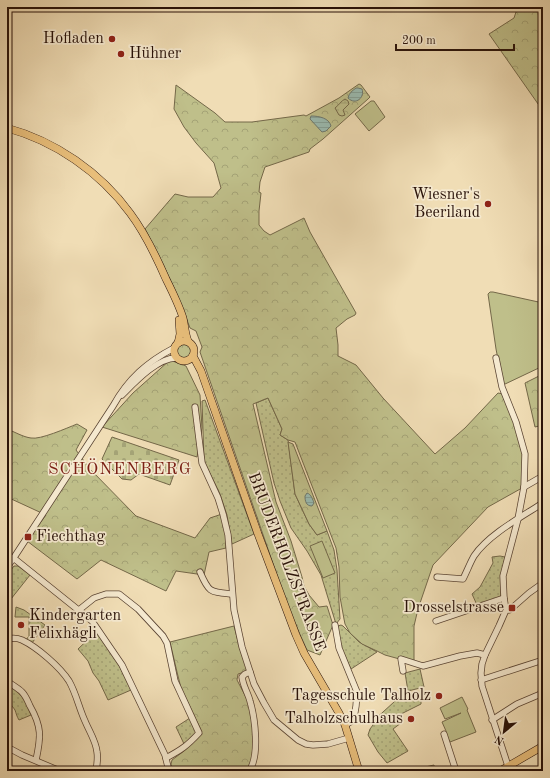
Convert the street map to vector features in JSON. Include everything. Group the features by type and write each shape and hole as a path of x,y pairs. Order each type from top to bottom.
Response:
{"main road":[{"name":"BRUDERHOLZSTRASSE","path":"7,128 38,139 58,149 78,162 109,189 129,212 145,236 176,302 184,322 188,341 194,347 193,356 201,371 258,534 296,635 304,653 339,713 349,738 359,771"},
{"name":"BRUDERHOLZSTRASSE","path":"176,302 180,335 174,353 177,358 186,361 194,368 205,382"},
{"path":"176,346 182,341 188,341"},
{"path":"186,361 193,356"},
{"path":"500,771 543,746"}],"street":[{"path":"7,567 123,390 138,372 176,346"},
{"path":"113,406 151,368 165,360 177,358"},
{"path":"496,358 502,387 516,422 525,454 524,486 518,519 503,576 506,610 485,655 482,664 481,680 492,720 508,766"},
{"path":"195,407 202,463 218,498 228,535 232,594 236,622 242,647 254,684 274,720 298,740 306,744 313,745 328,744 349,738"},
{"path":"524,486 543,476"},
{"path":"438,577 463,579 475,555 486,543 499,532 543,503"},
{"path":"7,556 13,559 92,621 122,665 166,758 169,771"},
{"path":"200,572 204,582 210,590 232,594"},
{"path":"506,610 512,608 543,582"},
{"path":"79,610 94,598 106,594 119,594 138,609 163,636 167,643 175,681 199,733 181,751 166,758"},
{"path":"436,621 504,598"},
{"path":"335,625 339,648 357,692 354,718 352,721 344,725"},
{"path":"7,638 21,640 32,646 48,658 68,681 98,752 96,771"},
{"path":"403,671 401,659 423,666 471,654 477,653 485,655"},
{"path":"481,680 543,660"},
{"path":"249,771 252,768 255,757 255,731 250,701 242,677 244,674 250,672"},
{"path":"7,681 23,693 38,723 40,735 36,760"},
{"path":"492,720 517,704 543,693"},
{"path":"444,734 456,771"},
{"path":"7,747 60,771"}],"green space":[{"path":"513,7 543,7 543,111 489,34 514,18 516,12"},
{"path":"359,84 370,97 310,149 309,152 265,167 260,182 259,192 261,193 259,225 270,235 304,218 310,232 356,313 336,328 338,356 356,365 383,398 435,454 465,428 498,393 503,394 518,433 524,459 522,488 488,507 433,565 418,609 414,626 414,663 385,655 362,644 350,633 345,624 340,597 339,567 336,548 295,442 280,435 282,429 268,398 253,404 276,502 291,541 304,586 319,607 327,606 333,625 320,655 307,650 289,610 200,352 202,347 196,331 190,328 158,253 145,229 175,194 188,197 213,197 221,188 214,163 184,127 174,109 176,85 225,122 252,122 304,115 306,116 339,98"},
{"path":"345,99 349,104 343,110 345,115 342,116 339,115 335,108"},
{"path":"371,101 374,101 385,117 369,131 355,114"},
{"path":"490,292 543,303 543,366 503,385 488,294"},
{"path":"184,343 191,348 192,351 187,358 184,359 177,354 176,351 181,344"},
{"path":"170,360 186,366 200,395 202,428 197,457 102,427 133,393"},
{"path":"543,374 543,425 535,427 525,383"},
{"path":"268,398 282,429 280,435 288,440 295,494 309,524 317,535 327,531 334,550 337,570 340,619 336,624 321,575 291,528 274,483 256,403"},
{"path":"205,400 254,534 232,544 227,515 220,494 204,461 202,401"},
{"path":"77,424 87,430 76,450 89,468 136,516 195,538 210,518 222,514 226,533 226,548 209,552 204,575 176,571 166,591 101,560 77,579 27,541 46,515 7,497 7,429 25,437 35,438 54,433"},
{"path":"112,437 179,460 170,485 139,474 131,480 122,479 102,459"},
{"path":"288,442 293,444 327,531 317,535 309,524 295,494"},
{"path":"322,541 335,573 323,578 310,546"},
{"path":"492,557 505,557 501,579 501,597 477,605 472,594 480,587 493,563"},
{"path":"14,566 18,566 30,575 11,599 7,597 7,575"},
{"path":"16,607 24,610 45,625 32,643 26,640 29,636 29,617 15,617"},
{"path":"341,625 359,642 377,652 351,669 343,653 337,629 338,626"},
{"path":"234,626 248,671 238,674 237,680 249,703 253,729 253,756 249,767 247,771 172,771 172,760 184,751 202,732 181,688 170,642"},
{"path":"97,631 114,655 131,690 108,700 88,661 78,649"},
{"path":"420,669 424,687 408,691 405,673"},
{"path":"11,687 24,699 31,715 19,720 15,710 7,699 7,694"},
{"path":"405,692 421,696 421,704 397,716 401,723 393,729 408,751 387,763 378,752 368,735 373,725 372,722"},
{"path":"462,697 476,732 450,742 442,722 461,713 445,719 440,708"},
{"path":"190,718 197,733 185,746 176,727"},
{"path":"434,765 435,771 412,770"}],"water":[{"path":"356,88 362,89 363,92 359,100 354,101 348,98 350,93"},
{"path":"311,116 326,119 331,126 326,131 322,132 310,119"},
{"path":"307,493 313,500 314,503 312,506 307,504 305,496"}],"place":[{"name":"Hofladen","path":"112,39"},
{"name":"Hühner","path":"121,54"},
{"name":"Wiesner's Beeriland","path":"488,204"},
{"name":"Fiechthag","path":"28,537"},
{"name":"Drosselstrasse","path":"512,608"},
{"name":"Kindergarten Felixhägli","path":"21,625"},
{"name":"Tagesschule Talholz","path":"439,696"},
{"name":"Talholzschulhaus","path":"411,719"}],"district":[{"name":"SCHÖNENBERG","path":"120,469"}]}
